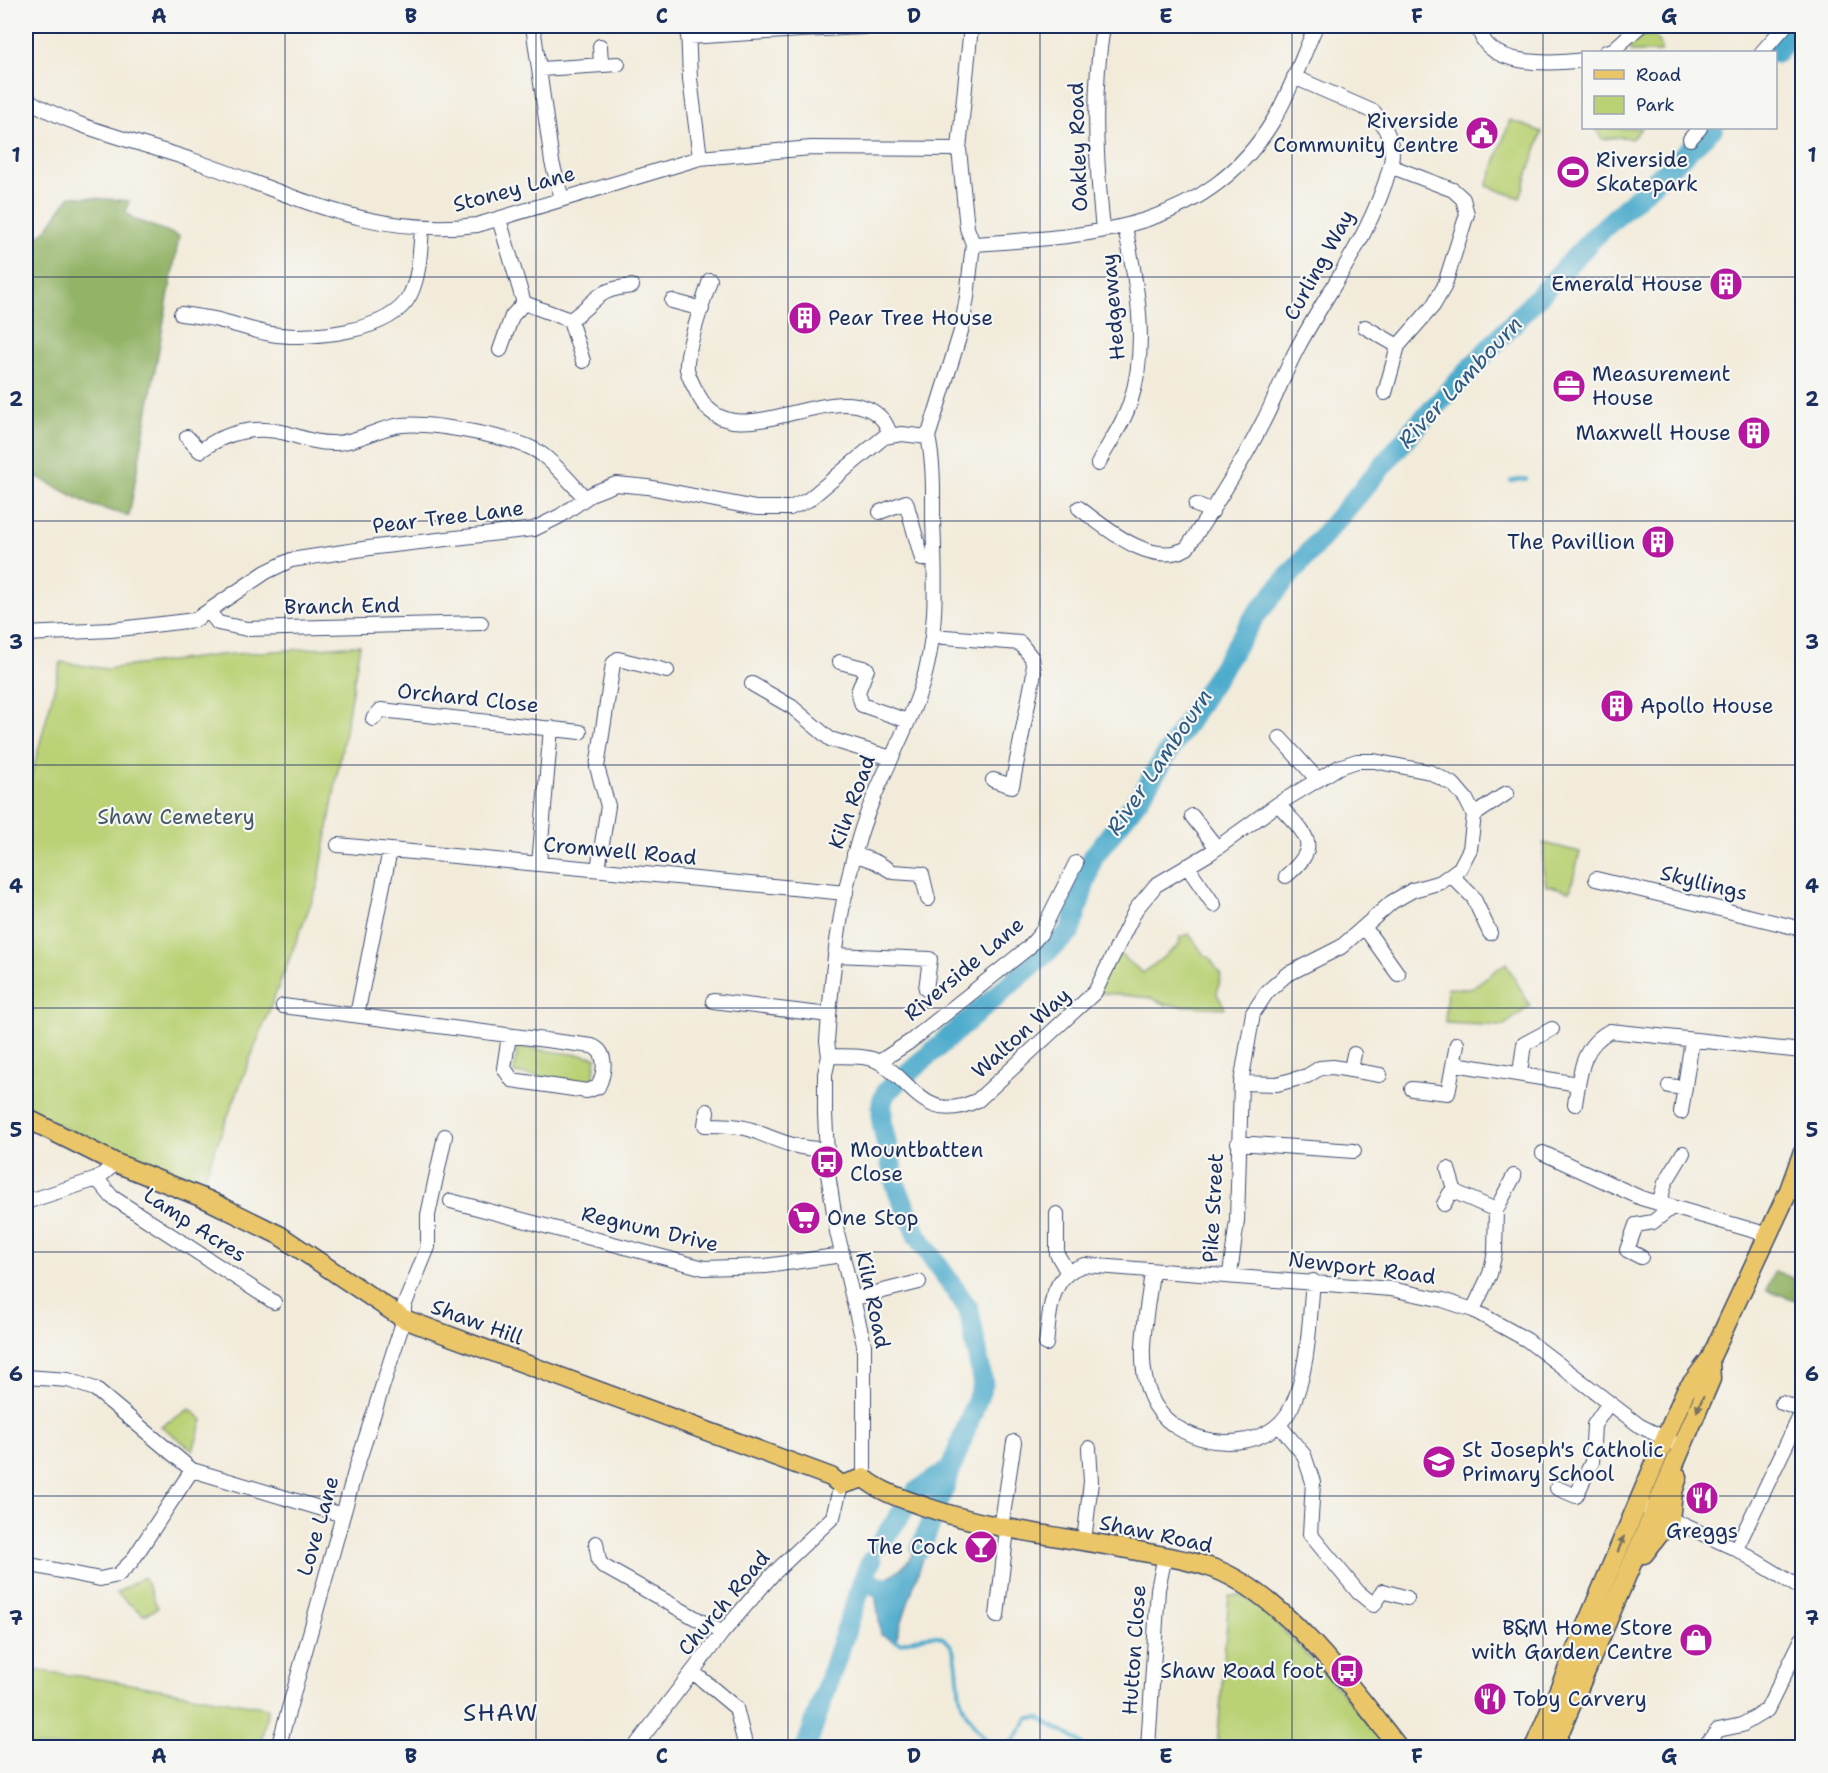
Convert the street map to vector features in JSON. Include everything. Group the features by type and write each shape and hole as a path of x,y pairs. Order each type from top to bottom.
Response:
{"main road":[{"name":"Shaw Hill","path":"26,1118 116,1164 208,1200 279,1235 404,1319 831,1477 841,1485"},
{"path":"1556,1744 1621,1591 1665,1439 1685,1392 1710,1359 1803,1154"},
{"path":"1534,1748 1645,1508 1682,1446 1711,1379 1710,1359"},
{"path":"1621,1591 1655,1537 1670,1520 1673,1492 1680,1473 1682,1446"},
{"path":"841,1485 864,1478"},
{"name":"Shaw Road","path":"864,1478 876,1487 897,1497 949,1515 1004,1529 1165,1556 1214,1569 1259,1593 1329,1663 1399,1748"}],"street":[{"path":"533,26 541,69 545,122 562,199"},
{"name":"Kiln Road","path":"864,1478 864,1345 855,1298 842,1255 831,1194 826,1149 825,1092 829,1056 827,1041 835,955 854,854 868,809 908,721 926,673 933,636 932,454 928,437 961,331 973,244 968,228 959,149 971,26"},
{"name":"Oakley Road","path":"1103,26 1096,75 1095,122 1103,230"},
{"path":"973,244 1125,227 1155,218 1189,203 1233,171 1259,142 1274,119 1316,26"},
{"path":"1479,26 1486,45 1500,55 1548,62 1582,60"},
{"path":"1610,51 1640,26"},
{"path":"1763,51 1785,26"},
{"path":"700,158 690,80 688,31 801,28 886,30"},
{"path":"600,46 601,65"},
{"path":"541,69 618,64"},
{"name":"Curling Way","path":"1079,508 1088,522 1142,549 1163,556 1176,555 1187,548 1212,512 1264,421 1294,354 1359,239 1390,166 1392,152 1384,123 1374,112 1294,77"},
{"name":"Stoney Lane","path":"26,99 83,126 193,160 319,208 346,216 422,228 454,228 499,219 700,158 811,148 959,149"},
{"path":"1690,139 1699,129"},
{"path":"1385,393 1398,346 1433,306 1438,296 1454,258 1467,214 1463,199 1453,190 1390,166"},
{"path":"499,219 524,303"},
{"name":"Hedgeway","path":"1098,464 1100,447 1130,404 1141,362 1133,263 1125,227"},
{"path":"181,314 221,320 270,334 296,337 361,327 386,320 402,308 411,294 419,266 422,228"},
{"path":"710,280 687,368 693,387 704,406 724,419 752,421 843,403 862,407 882,419 891,435 928,437"},
{"path":"570,320 601,292 609,288 632,286"},
{"path":"672,301 702,309"},
{"path":"524,303 570,320"},
{"path":"500,350 512,316 524,303"},
{"path":"570,320 583,361"},
{"path":"1365,327 1398,346"},
{"path":"187,437 200,451 216,440 248,430 271,430 334,444 400,425 442,428 529,446 550,461 585,498"},
{"name":"Pear Tree Lane","path":"26,634 195,620 266,572 291,560 376,547 534,529 610,485 623,484 756,508 781,510 808,500 877,441 891,435"},
{"path":"880,512 906,502 922,559 934,559"},
{"path":"1196,505 1212,512"},
{"name":"Branch End","path":"209,612 218,623 247,629 482,624"},
{"path":"933,636 1020,643 1032,658 1034,673 1012,786 993,780"},
{"path":"598,869 608,806 597,767 613,664 618,659 668,671"},
{"path":"840,662 867,669 858,692 862,705 908,721"},
{"path":"752,684 792,707 830,738 891,758"},
{"name":"Orchard Close","path":"376,710 579,732"},
{"name":"Orchard Close","path":"539,864 551,728"},
{"path":"1280,738 1318,780"},
{"name":"Walton Way","path":"882,1064 923,1100 944,1107 964,1106 986,1095 1041,1041 1089,1000 1104,978 1143,898 1156,885 1217,848 1278,804 1339,767 1357,762 1374,761 1430,772 1454,785 1466,799 1474,815"},
{"path":"1380,1076 1351,1069 1320,1068 1306,1076 1284,1082 1241,1083 1253,1013 1267,992 1286,975 1341,946 1365,928 1392,902 1413,890 1442,882 1460,868 1470,849 1474,815 1507,793"},
{"path":"1278,804 1306,837 1309,849 1303,862 1286,876"},
{"path":"1192,816 1217,848"},
{"name":"Cromwell Road","path":"338,845 846,893"},
{"path":"357,1015 390,850"},
{"path":"854,854 876,862 893,872 922,874 928,899"},
{"name":"Riverside Lane","path":"882,1064 1028,948 1041,933 1076,863"},
{"path":"1187,866 1214,904"},
{"path":"1451,875 1473,897 1490,933"},
{"name":"Skyllings","path":"1596,879 1803,929"},
{"path":"1365,928 1398,974"},
{"path":"835,955 930,959 926,989"},
{"path":"713,1001 829,1015"},
{"path":"283,1006 357,1015 598,1048 602,1053 604,1064 598,1087 587,1091 512,1080 504,1068 509,1036"},
{"path":"1520,1073 1524,1044 1552,1029"},
{"path":"1575,1104 1578,1084 1591,1044 1610,1031 1803,1051"},
{"path":"1681,1112 1692,1040"},
{"path":"1412,1089 1448,1094 1458,1044"},
{"path":"1351,1069 1354,1054"},
{"path":"829,1056 882,1064"},
{"path":"1455,1064 1578,1084"},
{"name":"Pike Street","path":"1230,1274 1237,1221 1241,1083"},
{"path":"1669,1086 1684,1088"},
{"path":"707,1111 705,1125 753,1124 771,1140 797,1147 826,1149"},
{"name":"Love Lane","path":"278,1748 343,1515 404,1319 404,1306 428,1247 428,1215 445,1136"},
{"name":"Pike Street","path":"1238,1143 1354,1151"},
{"path":"1543,1153 1641,1198 1768,1235"},
{"path":"1671,1206 1665,1184 1683,1153"},
{"path":"26,1202 97,1179 116,1164"},
{"path":"1448,1169 1455,1192"},
{"path":"1473,1310 1490,1274 1495,1252 1496,1210 1514,1176"},
{"name":"Lamp Acres","path":"97,1179 112,1197 274,1302"},
{"path":"1444,1204 1450,1193 1455,1192 1496,1210"},
{"name":"Regnum Drive","path":"451,1202 704,1268 766,1266 842,1255"},
{"path":"1641,1257 1627,1250 1636,1225 1653,1222 1671,1206"},
{"path":"1046,1344 1050,1301 1068,1273 1059,1261 1051,1232 1057,1214"},
{"name":"Newport Road","path":"1068,1273 1085,1264 1152,1271 1230,1274 1313,1281 1412,1292 1473,1310 1527,1340 1648,1432 1682,1446"},
{"path":"1152,1271 1143,1359 1146,1383 1155,1405 1170,1423 1186,1434 1214,1441 1245,1441 1268,1433 1279,1425 1291,1407 1304,1369 1313,1281"},
{"path":"855,1298 919,1282"},
{"path":"26,1377 68,1380 95,1389 192,1470 343,1515"},
{"path":"1557,1488 1576,1496 1592,1462 1594,1425 1609,1403"},
{"path":"1736,1550 1803,1411 1782,1403"},
{"path":"1279,1425 1304,1455 1313,1482 1310,1534 1359,1592 1374,1605 1383,1591 1407,1598"},
{"path":"997,1616 1014,1442"},
{"path":"1083,1541 1091,1482 1089,1448"},
{"path":"26,1564 100,1579 118,1575 132,1561 192,1470"},
{"name":"Church Road","path":"634,1748 722,1633 772,1575 833,1518 841,1485"},
{"path":"1645,1508 1736,1550 1803,1588"},
{"path":"596,1543 599,1562 603,1566 722,1633"},
{"name":"Hutton Close","path":"1148,1748 1158,1589 1165,1556"},
{"path":"1702,1748 1718,1730 1742,1725 1767,1710 1803,1639"},
{"path":"693,1671 736,1708 746,1748"}],"green space":[{"path":"1647,35 1655,37 1662,47 1661,51 1631,51 1630,47 1640,37"},
{"path":"1510,120 1542,132 1520,198 1487,186"},
{"path":"1597,129 1640,129 1632,139 1624,137 1602,139"},
{"path":"70,196 129,201 126,212 133,219 179,236 129,516 91,505 26,471 26,245 46,230"},
{"name":"Shaw Cemetery","path":"360,645 318,885 199,1190 26,1110 26,797 61,662 106,669 220,655"},
{"path":"1544,843 1580,852 1570,891 1546,885 1543,869"},
{"path":"1189,934 1221,975 1217,994 1225,1008 1167,1005 1151,998 1095,992 1116,951 1143,973 1179,945 1180,937"},
{"path":"1506,963 1530,1006 1503,1026 1445,1023 1447,988 1470,989"},
{"path":"517,1047 596,1057 593,1083 514,1073"},
{"path":"1775,1271 1802,1282 1802,1302 1766,1290"},
{"path":"190,1409 203,1420 193,1450 161,1426"},
{"path":"144,1577 158,1608 144,1615 116,1593"},
{"path":"1229,1596 1243,1597 1274,1621 1340,1690 1387,1747 1217,1747"},
{"path":"26,1669 107,1680 268,1708 260,1747 26,1747"}],"water":[{"path":"928,1520 935,1523 895,1642 881,1635 874,1585 900,1570 910,1559"}],"waterway":[{"name":"River Lambourn","path":"1777,52 1798,26"},
{"name":"River Lambourn","path":"921,1548 983,1384 969,1310 918,1237 896,1186 882,1124 882,1102 886,1092 1070,932 1093,857 1139,798 1255,616 1412,431 1595,236 1712,129"},
{"path":"1511,481 1526,479"},
{"name":"River Lambourn","path":"880,1544 916,1492 950,1469"},
{"name":"River Lambourn","path":"863,1580 871,1561"},
{"name":"River Lambourn","path":"806,1748 863,1580 882,1588 899,1585"},
{"path":"894,1640 900,1643 921,1637 937,1636 948,1642 956,1658 960,1698 963,1706 976,1728 993,1748"},
{"path":"995,1748 1012,1742 1029,1718 1039,1718 1082,1743 1083,1748"}],"place":[{"name":"Riverside Community Centre","path":"1482,133"},
{"name":"Riverside Skatepark","path":"1573,172"},
{"name":"Emerald House","path":"1726,284"},
{"name":"Pear Tree House","path":"805,318"},
{"name":"Measurement House","path":"1569,386"},
{"name":"Maxwell House","path":"1754,433"},
{"name":"The Pavillion","path":"1658,542"},
{"name":"Apollo House","path":"1617,706"},
{"name":"Mountbatten Close","path":"827,1162"},
{"name":"One Stop","path":"804,1218"},
{"name":"St Joseph's Catholic Primary School","path":"1439,1462"},
{"name":"Greggs","path":"1702,1498"},
{"name":"The Cock","path":"981,1547"},
{"name":"B&M Home Store with Garden Centre","path":"1696,1640"},
{"name":"Shaw Road foot","path":"1347,1671"},
{"name":"Toby Carvery","path":"1490,1699"}],"district":[{"name":"SHAW","path":"501,1713"}]}
